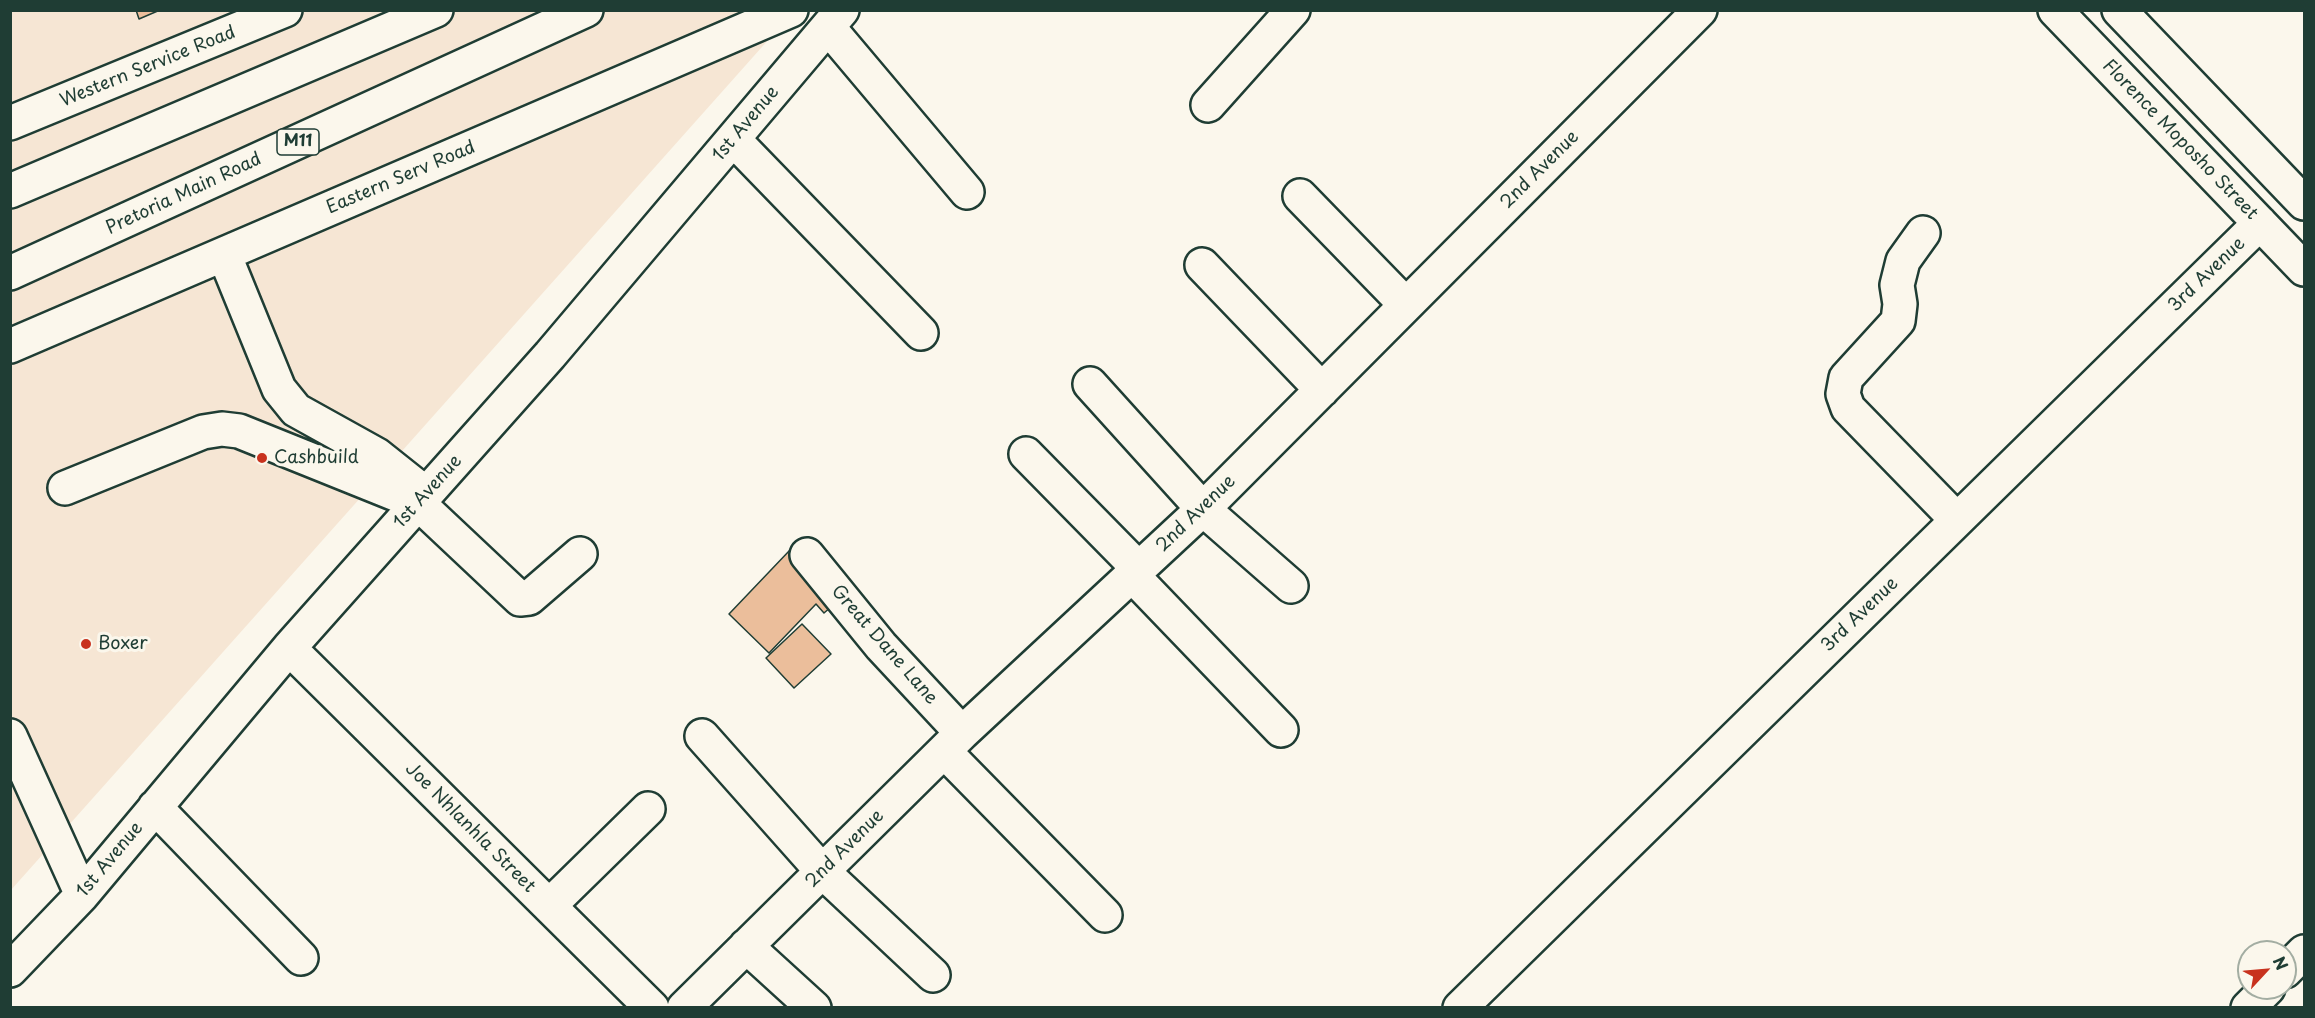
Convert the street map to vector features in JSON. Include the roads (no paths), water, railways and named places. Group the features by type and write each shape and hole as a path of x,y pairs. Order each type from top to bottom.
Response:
{"street":[{"name":"Western Service Road","path":"10,123 285,10"},
{"path":"10,191 436,10"},
{"name":"Pretoria Main Road","path":"10,273 586,10"},
{"name":"Eastern Serv Road","path":"10,346 791,10"},
{"name":"2nd Avenue","path":"684,1008 953,742 1203,509 1700,10"},
{"name":"Florence Moposho Street","path":"2055,10 2304,269"},
{"path":"2119,10 2304,203"},
{"path":"1208,105 1285,13"},
{"path":"835,19 967,192"},
{"name":"1st Avenue","path":"10,970 82,895 289,648 550,355 835,19"},
{"path":"733,139 921,333"},
{"path":"1300,196 1406,305"},
{"name":"3rd Avenue","path":"1460,1008 2260,224"},
{"path":"1923,233 1903,261 1898,285 1900,304 1898,321 1846,378 1843,394 1848,408 1957,520"},
{"path":"224,254 279,389 287,400 296,410 377,455 520,599 529,598 580,554"},
{"path":"1202,264 1322,390"},
{"path":"1090,384 1203,509 1291,586"},
{"path":"65,488 203,432 222,429 239,431 422,498"},
{"path":"1026,454 1281,730"},
{"name":"Great Dane Lane","path":"807,555 881,646 953,742 1105,915"},
{"name":"Joe Nhlanhla Street","path":"289,648 652,1008"},
{"path":"702,736 822,871 933,975"},
{"path":"13,749 82,895"},
{"path":"155,807 301,958"},
{"path":"549,906 648,809"},
{"path":"746,945 814,1008"}],"place":[{"name":"Cashbuild","path":"262,458"},
{"name":"Boxer","path":"86,644"}]}
